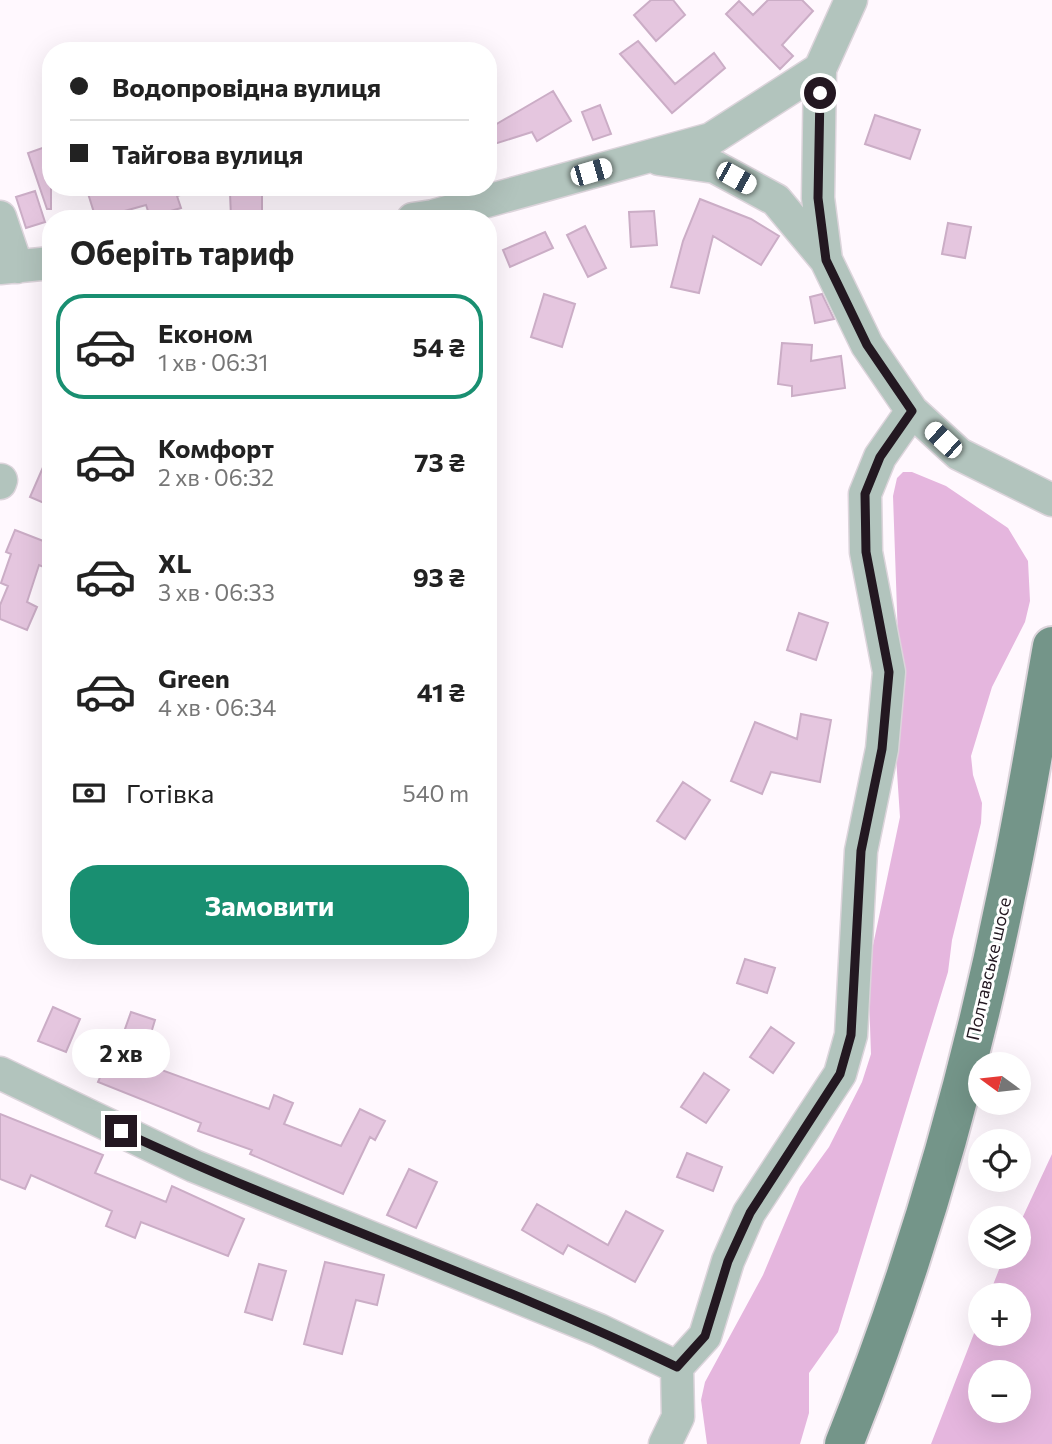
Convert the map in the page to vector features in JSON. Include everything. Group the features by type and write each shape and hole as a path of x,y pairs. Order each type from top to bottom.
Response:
{"main road":[{"name":"Полтавське шосе","path":"844,1444 884,1345 955,1113 1006,897 1052,646"}],"street":[{"path":"826,260 818,198 820,69 851,0"},
{"path":"454,210 711,139 820,69"},
{"path":"643,157 716,167 776,200 826,260 867,345 912,411 959,454 1052,500"},
{"path":"0,217 9,268 42,264"},
{"path":"665,1444 678,1417 677,1367 705,1336 728,1261 750,1213 840,1074 851,1035 861,851 882,749 889,672 866,552 865,494 880,457 912,411"},
{"path":"0,1073 194,1166 599,1330 677,1367"}],"shaded area":[{"path":"903,472 912,472 946,486 1008,528 1028,561 1030,601 1025,622 992,687 971,756 973,775 982,803 981,823 952,940 948,972 838,1332 809,1373 809,1413 800,1444 707,1444 701,1400 705,1382 763,1275 800,1187 829,1147 862,1082 871,1054 868,969 900,817 894,727 898,639 893,496 897,478"},
{"path":"1052,1154 1052,1444 931,1444 969,1346 1031,1346 1031,1283 994,1283 999,1269 1031,1269 1031,1206 1028,1206"}],"building":[{"path":"651,0 673,0 685,15 656,41 634,15"},
{"path":"768,0 802,0 813,11 782,45 793,56 780,69 726,14 739,1 753,15"},
{"path":"638,41 675,84 714,53 725,68 672,113 620,54"},
{"path":"553,91 571,121 537,141 532,132 497,143 497,124"},
{"path":"600,105 611,134 593,140 582,112"},
{"path":"875,115 920,130 910,159 865,144"},
{"path":"42,148 42,194 28,153"},
{"path":"35,191 42,213 42,223 26,228 16,197"},
{"path":"43,196 51,196 51,209 47,209"},
{"path":"89,196 177,196 181,208 148,210 146,205 128,210 93,210"},
{"path":"230,196 262,196 262,210 231,210"},
{"path":"700,199 751,219 779,236 761,265 713,236 699,293 671,287 683,241"},
{"path":"654,211 657,245 631,247 629,212"},
{"path":"948,223 971,227 965,258 942,254"},
{"path":"585,226 606,268 588,277 567,235"},
{"path":"545,232 553,248 510,267 503,250"},
{"path":"544,294 575,304 562,347 531,337"},
{"path":"822,294 834,319 815,323 810,297"},
{"path":"782,343 812,345 811,361 841,356 845,388 792,396 792,386 778,384"},
{"path":"42,470 42,502 30,497"},
{"path":"15,530 42,540 42,566 39,565 27,602 37,607 27,630 0,619 0,605 8,586 1,583 11,554 6,552"},
{"path":"799,613 828,623 816,660 787,650"},
{"path":"801,714 831,720 820,782 771,772 762,794 731,781 755,722 797,739"},
{"path":"683,782 710,800 685,839 657,821"},
{"path":"745,959 775,968 767,993 737,983"},
{"path":"53,1007 80,1019 66,1052 38,1041"},
{"path":"131,1012 155,1020 142,1063 269,1109 274,1095 293,1103 284,1124 341,1146 360,1109 385,1121 375,1140 370,1137 343,1194 250,1154 252,1150 198,1131 201,1123 98,1082 116,1041 120,1043"},
{"path":"771,1027 794,1043 773,1073 750,1057"},
{"path":"704,1073 729,1090 706,1123 681,1107"},
{"path":"0,1114 103,1155 95,1173 166,1202 172,1186 244,1219 228,1256 141,1222 135,1238 106,1226 112,1211 31,1175 25,1189 0,1179"},
{"path":"687,1153 722,1167 713,1191 677,1177"},
{"path":"409,1169 437,1182 416,1228 387,1215"},
{"path":"537,1204 608,1245 626,1211 663,1231 635,1282 568,1245 563,1254 522,1230"},
{"path":"325,1262 384,1275 377,1305 356,1300 342,1354 304,1344"},
{"path":"259,1264 286,1271 272,1320 245,1312"}],"route":[{"path":"121,1131 194,1166 599,1330 677,1367 705,1336 728,1261 750,1213 840,1074 851,1035 861,851 882,749 889,672 866,552 865,494 880,457 912,411 867,345 826,260 818,198 820,93"}]}
